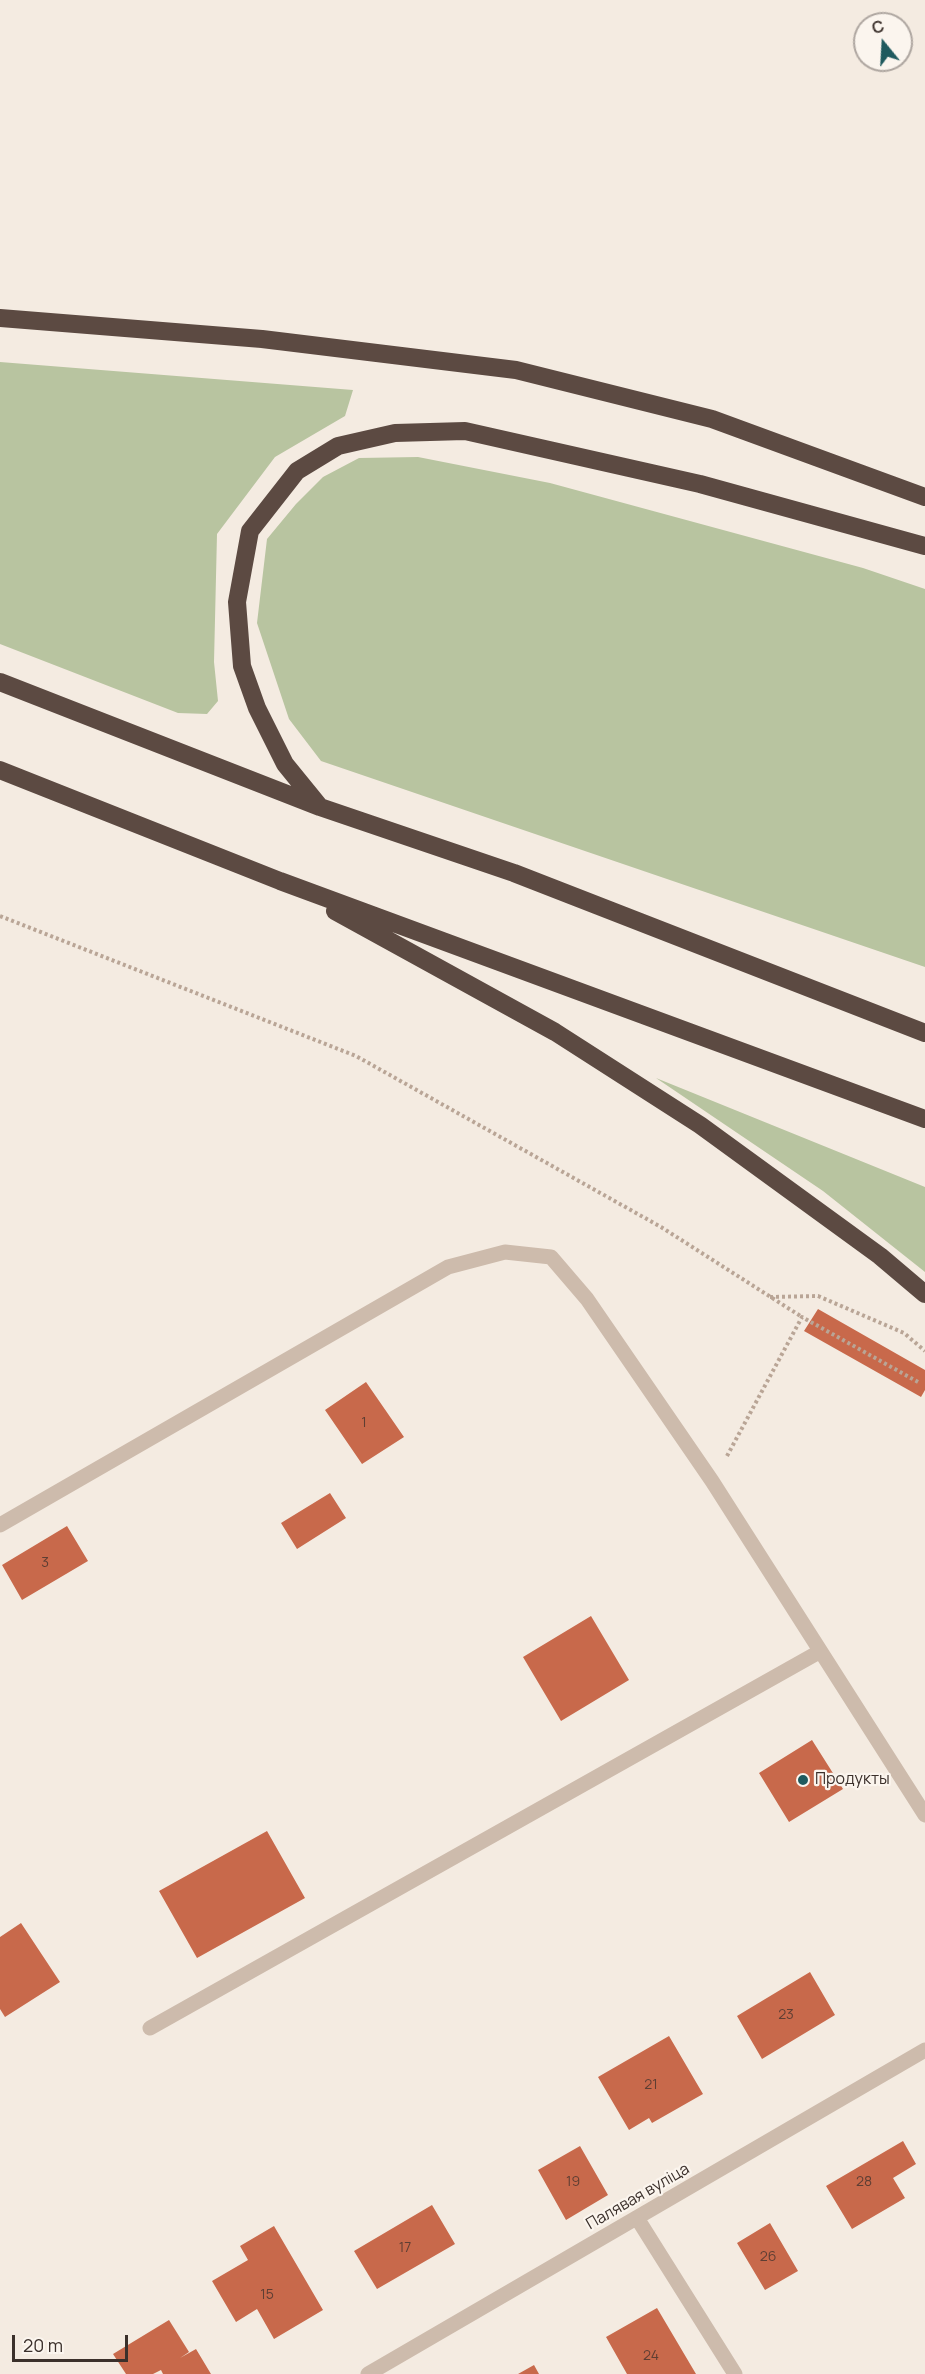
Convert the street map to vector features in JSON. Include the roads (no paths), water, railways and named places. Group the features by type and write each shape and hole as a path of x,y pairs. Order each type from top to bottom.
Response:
{"highway":[{"path":"0,318 262,339 516,370 712,419 925,497"},
{"path":"320,807 285,764 257,708 242,666 237,602 250,531 297,471 338,446 395,433 465,431 700,484 925,546"},
{"path":"0,682 320,807 514,873 925,1033"},
{"path":"0,770 280,881 657,1023 834,1084 925,1119"},
{"path":"280,881 555,1032 699,1125 880,1256 925,1294"}],"street":[{"path":"0,1525 448,1267 505,1252 551,1257 587,1299 712,1481 925,1815"},
{"path":"150,2028 819,1652"},
{"name":"Палявая вуліца","path":"368,2374 925,2050"},
{"path":"638,2218 735,2374"}],"place":[{"name":"Продукты","path":"803,1780"}]}
